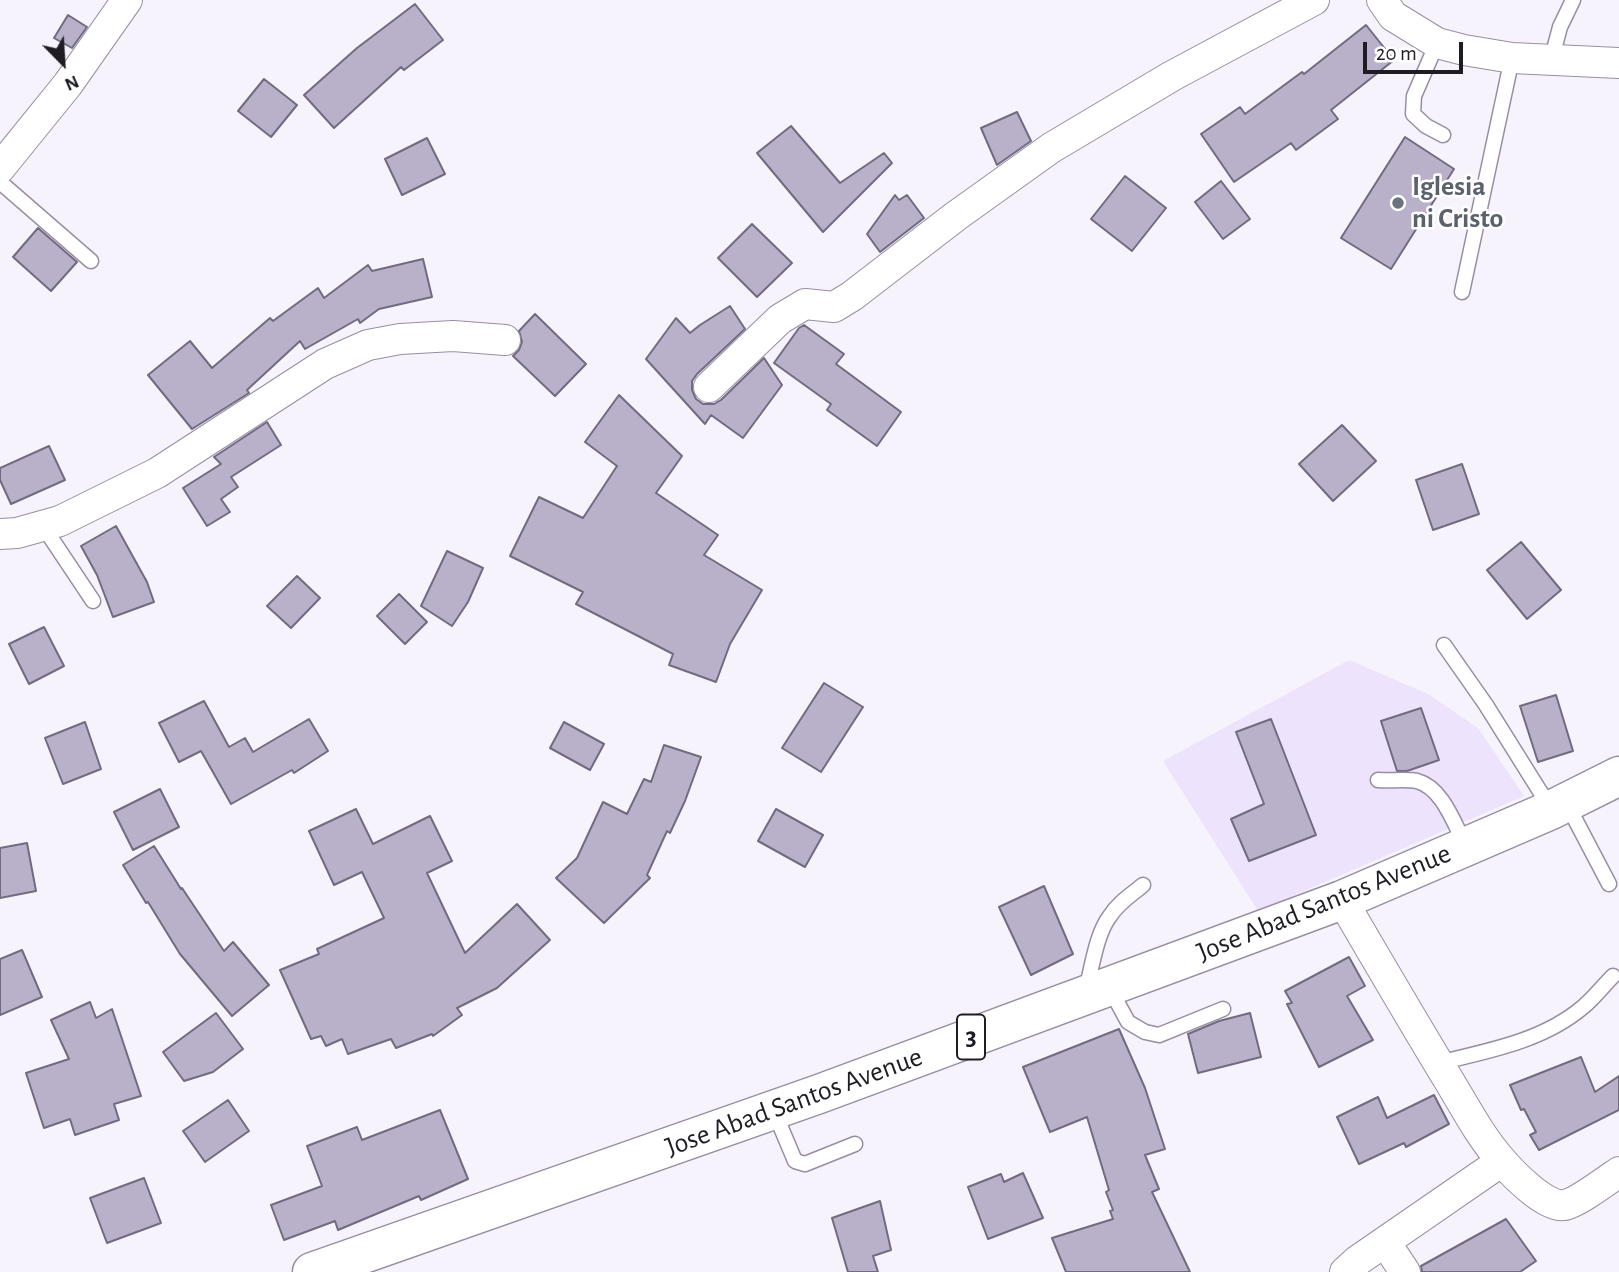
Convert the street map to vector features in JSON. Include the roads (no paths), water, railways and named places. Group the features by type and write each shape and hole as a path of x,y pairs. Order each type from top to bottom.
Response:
{"highway":[{"name":"Jose Abad Santos Avenue","path":"316,1271 819,1094 1342,900 1559,807 1619,776"}],"street":[{"path":"0,168 68,84 127,0"},
{"path":"709,387 780,319 804,304 834,307 1051,148 1172,76 1314,0"},
{"path":"1382,0 1393,16 1437,43 1512,58 1619,63"},
{"path":"0,534 17,533 60,521 157,473 325,364 368,345 400,339 453,336 505,340"},
{"path":"1342,900 1486,1141 1520,1179 1548,1203 1565,1205 1619,1172"},
{"path":"1345,1272 1502,1161"},
{"path":"1385,1242 1405,1272"}],"lane":[{"path":"1551,61 1560,27 1573,0"},
{"path":"1437,43 1414,96 1413,114 1426,127 1443,135"},
{"path":"1462,292 1512,58"},
{"path":"0,182 91,261"},
{"path":"43,526 93,601"},
{"path":"1444,645 1559,807 1609,884"},
{"path":"1378,780 1417,782 1433,790 1444,804 1466,847"},
{"path":"1143,885 1108,917 1099,939 1097,990 1128,1022 1145,1032 1159,1035 1223,1009"},
{"path":"1438,1063 1519,1042 1557,1026 1583,1007 1613,976"},
{"path":"774,1110 795,1161 805,1164 855,1144"}],"place":[{"name":"Iglesia ni Cristo","path":"1398,203"}]}
